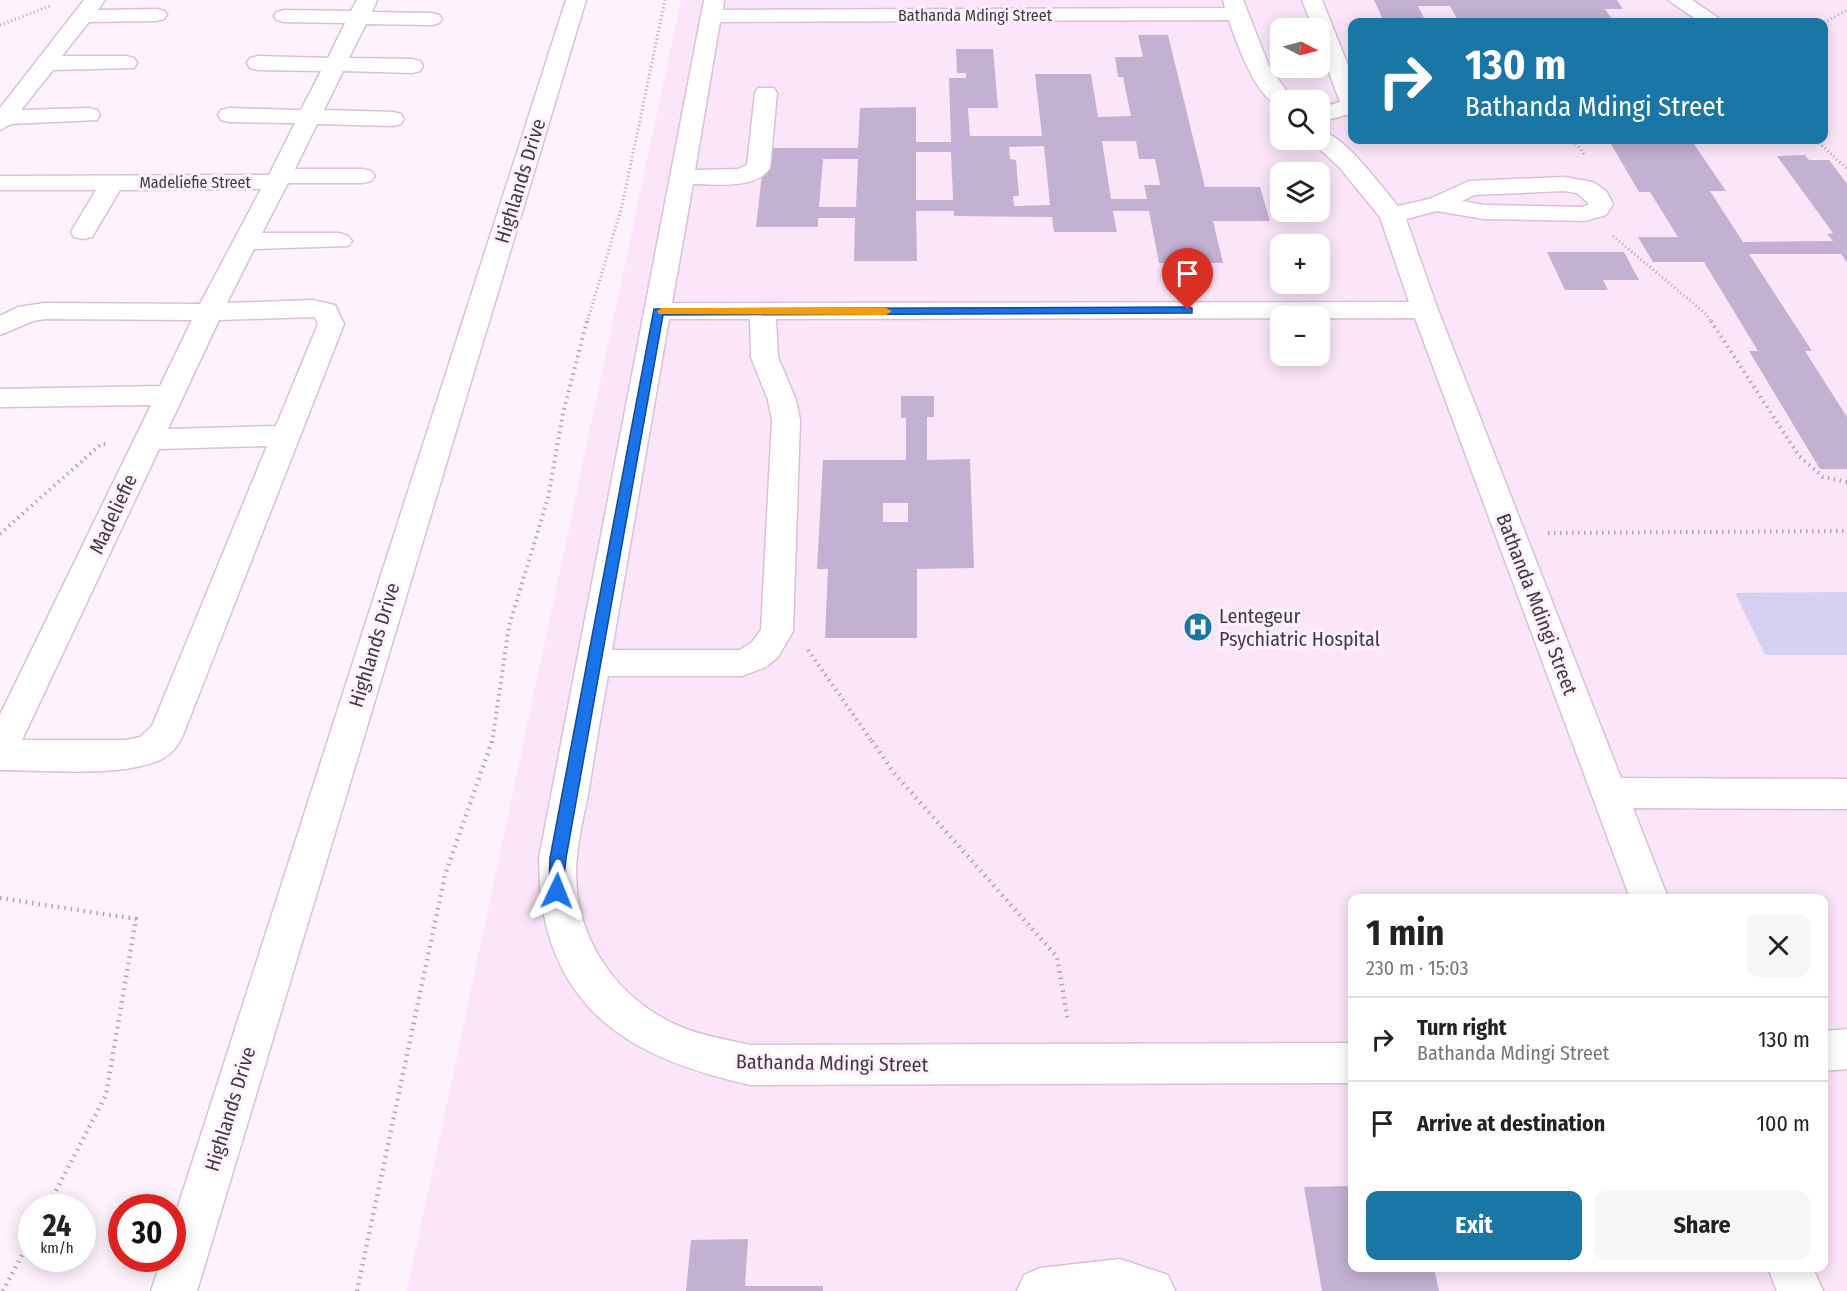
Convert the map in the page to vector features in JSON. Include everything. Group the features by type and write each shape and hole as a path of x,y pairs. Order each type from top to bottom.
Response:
{"street":[{"name":"Highlands Drive","path":"174,1291 576,0"},
{"path":"1312,0 1348,93"},
{"path":"1678,0 1707,18"},
{"name":"Bathanda Mdingi Street","path":"1272,90 1262,73 1236,7 713,8 558,858 557,891 562,923 574,954 591,983 615,1008 643,1030 676,1047 712,1059 751,1065 1348,1063"},
{"path":"1,120 90,8 157,15"},
{"path":"284,16 363,8 432,19"},
{"name":"Madeliefie Street","path":"226,277 278,179 363,8"},
{"path":"47,63 126,63"},
{"path":"258,63 412,66"},
{"path":"682,177 743,176 758,168 766,93"},
{"path":"1330,112 1348,107"},
{"path":"1,120 89,115"},
{"path":"229,116 393,119"},
{"name":"Bathanda Mdingi Street","path":"1330,146 1347,162 1392,215 1425,309 1647,894"},
{"name":"Madeliefie Street","path":"0,183 363,176"},
{"name":"Madeliefie Street","path":"83,232 113,182"},
{"path":"1392,215 1437,204 1469,188 1564,184 1584,187 1597,196 1601,204 1597,210 1585,214"},
{"path":"244,241 339,242"},
{"name":"Madeliefie","path":"0,753 226,277"},
{"path":"0,327 27,313 45,311 209,312 312,308 326,311 330,317 328,333 166,735 151,748 126,755 0,753"},
{"path":"658,311 1425,309"},
{"path":"593,663 742,663 758,658 768,649 777,631 786,406 780,389 769,373 764,350 763,312"},
{"path":"0,398 169,395"},
{"path":"149,439 287,436"},
{"path":"1609,793 1847,794"},
{"path":"1828,1051 1847,1049"},
{"path":"1793,1272 1800,1291"},
{"path":"1040,1291 1120,1282 1152,1291"}],"path":[{"path":"357,1291 445,875 494,737 509,626 548,498 563,412 592,303 622,206 665,0"},
{"path":"0,25 55,4"},
{"path":"1828,21 1847,10"},
{"path":"1820,144 1847,169"},
{"path":"1585,214 1706,314 1799,456 1823,477 1847,482"},
{"path":"0,534 101,444 149,439"},
{"path":"1510,534 1847,531"},
{"path":"777,631 809,650 894,773 1057,957 1075,1064"},
{"path":"0,898 136,919 106,1095 54,1194"},
{"path":"3,1291 18,1263"}],"shaded area":[{"name":"Lentegeur Psychiatric Hospital","path":"681,0 1847,0 1847,1291 407,1291"},
{"path":"1847,592 1847,655 1765,655 1735,593"}],"building":[{"path":"1374,0 1617,0 1623,9 1605,9 1611,18 1457,18 1450,6 1418,6 1424,18 1382,18"},
{"path":"1138,35 1168,35 1205,187 1260,187 1270,221 1213,221 1223,263 1159,263 1149,211 1113,211 1117,232 1054,232 1052,217 954,216 954,211 916,211 917,261 854,261 855,218 818,218 818,227 756,227 765,148 858,148 860,108 916,107 916,142 951,142 949,78 966,78 966,73 957,73 956,49 993,49 998,108 968,108 970,136 1042,136 1035,74 1091,74 1098,117 1131,116 1123,77 1118,77 1115,57 1143,57","holes":["1102,141 1136,141 1139,159 1155,159 1160,185 1144,185 1147,199 1111,199","1044,146 1050,205 1014,206 1013,196 1019,196 1016,160 1010,159 1009,147","916,152 951,152 953,200 916,200","823,159 858,159 856,207 819,207"]},
{"path":"1611,144 1694,144 1726,191 1710,191 1743,242 1833,241 1827,234 1833,233 1777,156 1805,155 1809,160 1829,160 1847,184 1847,262 1841,254 1749,254 1812,351 1805,351 1847,417 1847,469 1820,469 1749,351 1758,351 1704,262 1653,262 1638,237 1678,237 1650,192 1639,192"},
{"path":"1547,252 1624,252 1639,280 1603,280 1608,290 1565,290"},
{"path":"901,396 934,396 934,417 927,417 927,460 970,459 974,568 917,569 917,638 825,638 828,569 817,569 823,460 906,460 906,418 901,418","holes":["883,503 908,503 908,522 883,522"]},
{"path":"1348,1186 1348,1272 1435,1272 1439,1291 1322,1291 1304,1187"},
{"path":"748,1239 745,1286 823,1286 823,1291 686,1291 691,1240"}],"slow traffic":[{"path":"662,311 886,311"}],"place":[{"name":"Lentegeur Psychiatric Hospital","path":"1198,627"}],"route":[{"path":"557,891 558,858 658,311 1188,310"}]}
